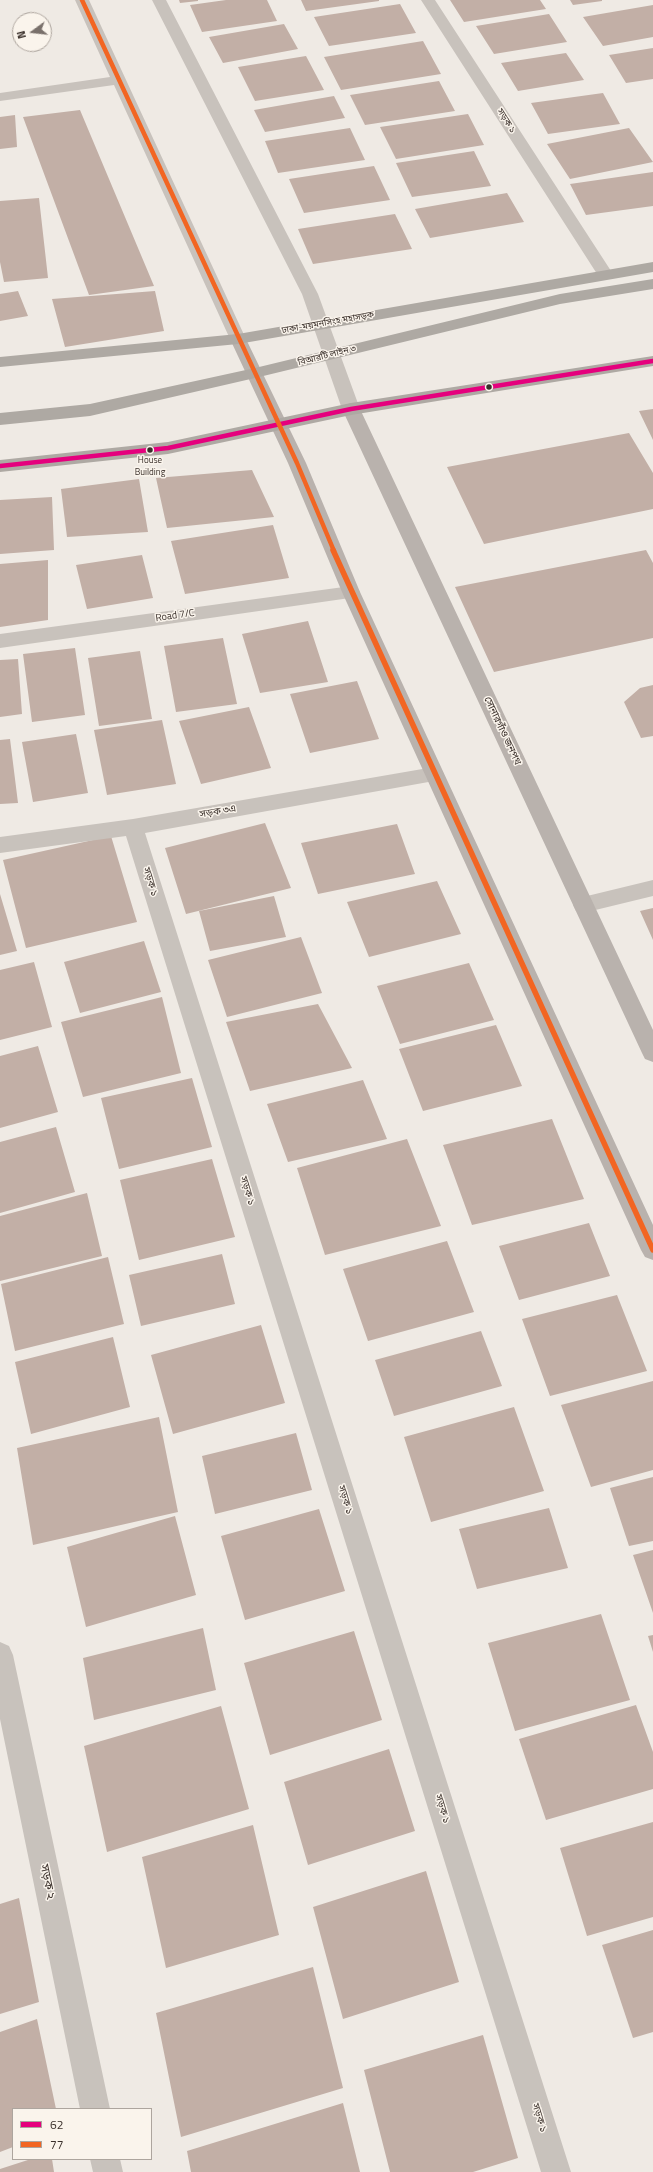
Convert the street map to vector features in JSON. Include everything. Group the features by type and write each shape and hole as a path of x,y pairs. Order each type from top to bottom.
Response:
{"highway":[{"name":"ঢাকা-ময়মনসিংহ মহাসড়ক","path":"0,362 238,339 605,274 653,267"},
{"name":"বিআরটি লাইন ৩","path":"0,419 90,410 255,373 560,298 653,284"},
{"path":"0,466 168,448 278,423 351,409 653,361"}],"main road":[{"path":"238,339 297,463 351,592 653,1250"},
{"name":"সোনারগাঁও জনপথ","path":"351,409 653,1053"}],"street":[{"path":"82,0 238,339"},
{"path":"159,0 310,294 351,409"},
{"name":"সড়ক ১","path":"428,0 605,274"},
{"path":"0,97 118,80"},
{"name":"Road 7/C","path":"0,641 351,592"},
{"name":"সড়ক ৩এ","path":"0,845 133,828 434,774"},
{"name":"সড়ক ১","path":"133,828 556,2172"},
{"path":"583,905 653,888"},
{"name":"সড়ক ২","path":"0,1655 95,2108"},
{"path":"105,2160 108,2172"}],"building":[{"path":"179,0 198,0 198,1 180,3"},
{"path":"226,0 267,0 277,21 202,32 190,5"},
{"path":"301,0 379,0 379,1 306,11"},
{"path":"450,0 540,0 546,9 464,22"},
{"path":"570,0 602,0 602,1 573,5"},
{"path":"400,4 416,33 329,46 314,17"},
{"path":"653,5 653,37 603,46 583,17"},
{"path":"549,14 567,42 494,54 476,26"},
{"path":"284,24 298,49 223,63 209,37"},
{"path":"423,41 441,74 341,90 324,57"},
{"path":"653,48 653,79 626,83 609,55"},
{"path":"566,53 584,80 518,91 501,63"},
{"path":"306,56 324,90 255,101 238,67"},
{"path":"439,81 455,111 365,125 350,95"},
{"path":"603,93 620,124 548,134 531,103"},
{"path":"334,96 345,118 265,132 254,110"},
{"path":"80,110 154,286 89,295 23,117"},
{"path":"468,114 484,145 396,159 380,127"},
{"path":"15,115 17,147 0,149 0,117"},
{"path":"350,128 365,160 278,173 265,141"},
{"path":"629,128 653,162 570,179 547,144"},
{"path":"474,151 491,186 412,197 396,163"},
{"path":"374,166 390,200 304,213 289,179"},
{"path":"653,172 653,206 586,215 570,184"},
{"path":"507,193 524,222 430,238 415,209"},
{"path":"39,198 48,278 4,282 0,262 0,201"},
{"path":"395,214 412,249 313,264 298,229"},
{"path":"18,291 28,316 0,321 0,294"},
{"path":"155,291 164,331 65,347 52,299"},
{"path":"653,409 653,440 639,411"},
{"path":"629,433 653,473 653,509 484,544 447,467"},
{"path":"252,470 274,517 167,528 156,478"},
{"path":"139,479 148,532 67,537 61,489"},
{"path":"52,497 54,550 0,554 0,500"},
{"path":"273,525 289,578 185,594 171,541"},
{"path":"646,550 653,563 653,638 494,672 455,587"},
{"path":"142,555 153,598 87,609 76,565"},
{"path":"48,560 48,620 0,627 0,564"},
{"path":"308,621 328,682 260,693 242,634"},
{"path":"223,638 237,704 176,712 164,646"},
{"path":"75,648 85,715 32,722 23,654"},
{"path":"140,651 152,719 99,726 88,658"},
{"path":"18,659 22,714 0,717 0,660"},
{"path":"357,681 379,739 310,753 290,694"},
{"path":"653,685 653,736 641,738 624,702 640,688"},
{"path":"249,707 271,768 201,784 179,721"},
{"path":"162,720 176,784 107,795 94,730"},
{"path":"76,734 88,793 33,802 22,742"},
{"path":"10,739 18,803 0,804 0,740"},
{"path":"265,823 291,888 186,914 165,848"},
{"path":"397,824 415,874 318,894 301,843"},
{"path":"111,836 137,922 26,948 3,860"},
{"path":"437,881 461,934 369,957 347,902"},
{"path":"0,894 17,951 0,955"},
{"path":"274,896 286,937 210,951 199,911"},
{"path":"653,908 653,940 640,911"},
{"path":"301,937 322,993 227,1017 208,960"},
{"path":"144,941 161,992 80,1013 64,962"},
{"path":"34,962 52,1027 0,1040 0,970"},
{"path":"469,963 494,1020 400,1044 377,986"},
{"path":"162,997 181,1073 83,1097 61,1022"},
{"path":"318,1004 352,1068 250,1091 226,1022"},
{"path":"496,1025 522,1086 423,1111 399,1049"},
{"path":"38,1046 58,1112 0,1128 0,1056"},
{"path":"192,1078 212,1147 119,1169 101,1098"},
{"path":"363,1080 387,1139 288,1162 267,1104"},
{"path":"552,1119 584,1199 472,1225 443,1145"},
{"path":"56,1127 75,1192 0,1213 0,1142"},
{"path":"407,1139 441,1226 325,1255 297,1168"},
{"path":"212,1159 235,1237 139,1260 120,1180"},
{"path":"87,1193 102,1256 0,1281 0,1216"},
{"path":"589,1223 610,1276 519,1300 499,1246"},
{"path":"447,1241 474,1312 368,1341 343,1269"},
{"path":"222,1254 235,1304 141,1326 129,1275"},
{"path":"108,1257 124,1324 15,1351 1,1284"},
{"path":"617,1295 647,1371 550,1396 522,1319"},
{"path":"261,1325 285,1403 173,1434 151,1355"},
{"path":"481,1331 502,1386 394,1416 375,1360"},
{"path":"113,1337 130,1407 31,1434 15,1362"},
{"path":"653,1381 653,1470 591,1487 561,1405"},
{"path":"514,1407 544,1491 431,1522 404,1437"},
{"path":"159,1417 178,1512 33,1545 17,1448"},
{"path":"296,1433 312,1490 215,1514 202,1456"},
{"path":"653,1477 653,1541 629,1546 610,1488"},
{"path":"549,1508 568,1568 477,1589 459,1529"},
{"path":"319,1509 345,1591 245,1620 221,1536"},
{"path":"175,1516 196,1595 86,1627 67,1547"},
{"path":"653,1550 653,1613 633,1555"},
{"path":"601,1614 630,1700 515,1731 488,1643"},
{"path":"203,1628 216,1690 94,1720 83,1658"},
{"path":"354,1631 382,1720 270,1755 244,1663"},
{"path":"653,1635 653,1652 648,1636"},
{"path":"636,1705 653,1752 653,1789 546,1820 519,1739"},
{"path":"221,1706 249,1809 107,1852 84,1746"},
{"path":"389,1749 415,1831 308,1865 284,1782"},
{"path":"653,1822 653,1917 587,1936 560,1848"},
{"path":"253,1825 279,1935 166,1968 142,1857"},
{"path":"426,1871 459,1982 343,2019 313,1907"},
{"path":"19,1898 39,2002 0,2014 0,1904"},
{"path":"653,1930 653,2032 633,2038 602,1945"},
{"path":"313,1967 343,2088 181,2137 156,2013"},
{"path":"37,2019 56,2108 12,2108 12,2147 0,2152 0,2032"},
{"path":"483,2035 518,2158 473,2172 390,2172 364,2070"},
{"path":"343,2103 360,2172 191,2172 187,2151"},
{"path":"28,2160 52,2160 54,2172 0,2172 0,2169"}],"transit line":[{"name":"77","path":"82,0 297,463 351,592 653,1250"},
{"name":"62","path":"0,466 168,448 351,409 653,361"}],"place":[{"name":"House Building","path":"150,450"}]}
